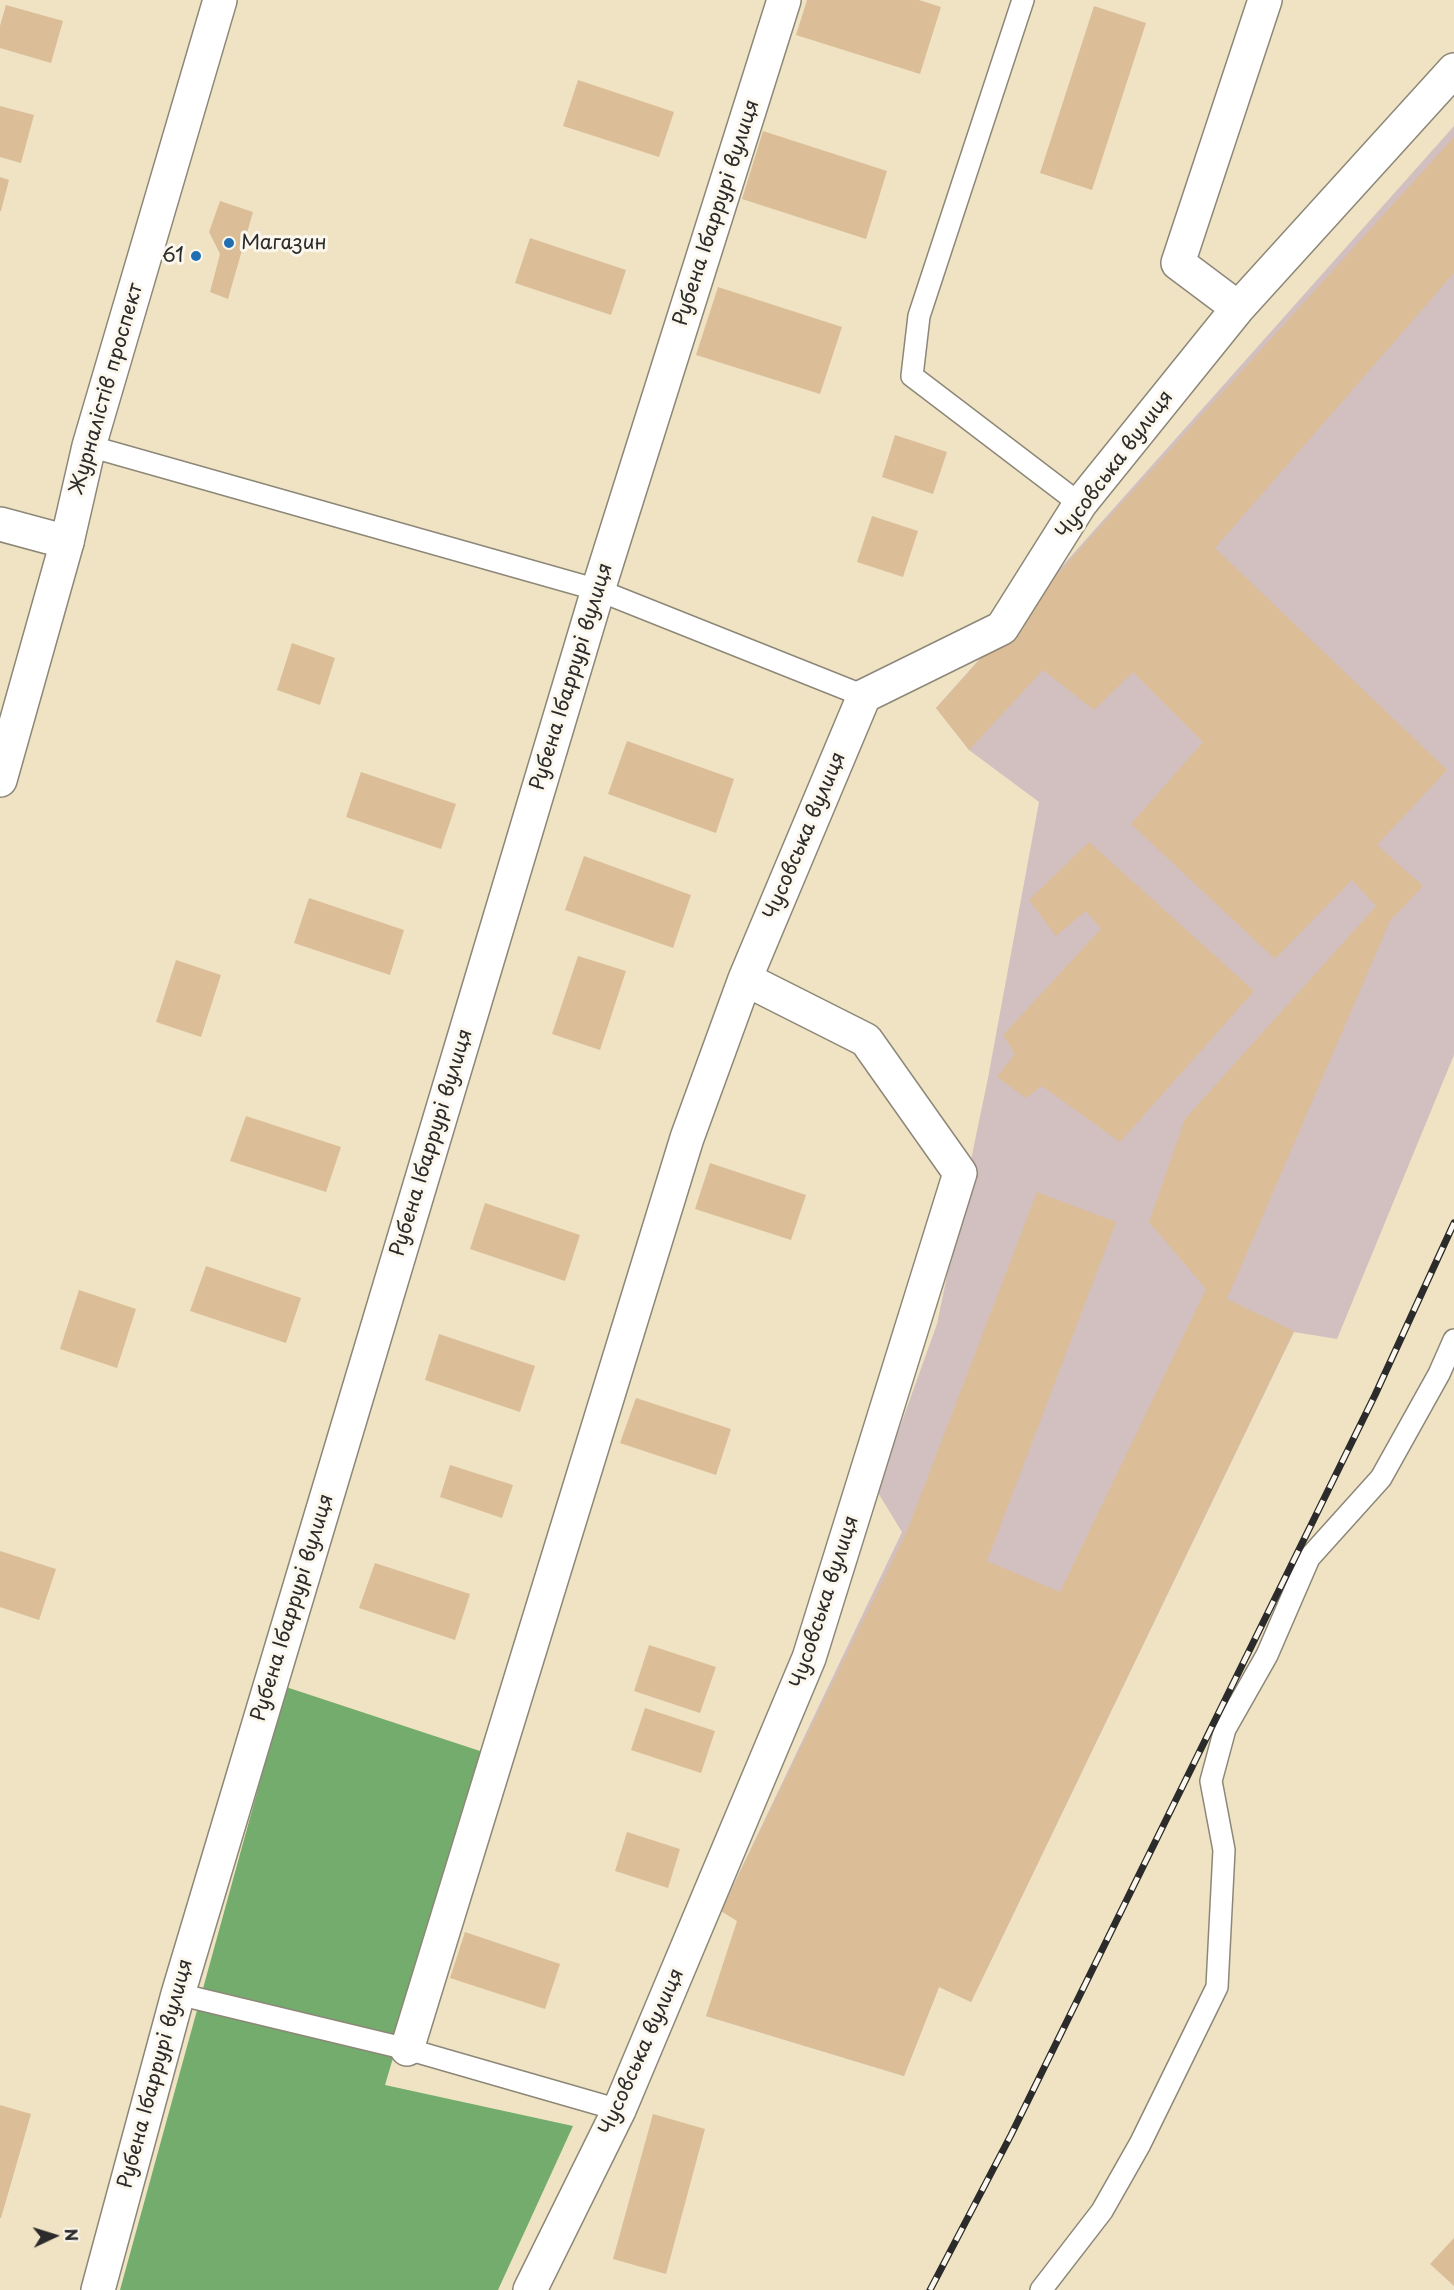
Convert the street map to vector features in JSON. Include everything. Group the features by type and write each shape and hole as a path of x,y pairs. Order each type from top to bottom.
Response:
{"street":[{"name":"Журналістів проспект","path":"0,780 67,542 89,446 220,0"},
{"name":"Рубена Ібаррурі вулиця","path":"98,2290 178,1994 598,590 784,0"},
{"path":"1238,308 1178,263 1265,0"},
{"name":"Чусовська вулиця","path":"407,2049 687,1138 745,979 864,696 1002,628 1080,504 1238,308 1454,70"},
{"path":"0,524 67,542"},
{"name":"Чусовська вулиця","path":"530,2290 619,2110 809,1658 960,1173 866,1040 745,979"}],"lane":[{"path":"1023,0 919,316 912,376 1080,504"},
{"path":"89,446 598,590 864,696"},
{"path":"1041,2290 1102,2211 1140,2144 1217,1986 1224,1850 1211,1781 1225,1729 1267,1655 1309,1558 1381,1478 1439,1374 1454,1340"},
{"path":"178,1994 407,2049 619,2110"}],"shaded area":[{"path":"1454,126 1454,1055 1337,1339 1294,1332 971,2002 939,1987 904,2076 706,2016 743,1924 721,1911 902,1532 877,1491 937,1324 988,1078 1039,802 969,750 936,708"}],"green space":[{"path":"286,1687 483,1752 385,2085 573,2126 498,2290 120,2290"}],"building":[{"path":"807,0 919,0 941,7 920,74 796,35"},
{"path":"6,5 63,21 51,63 0,48 0,26"},
{"path":"1094,6 1146,23 1092,190 1040,173"},
{"path":"578,80 674,112 659,157 563,126"},
{"path":"0,106 34,115 21,163 0,157"},
{"path":"763,131 887,171 866,239 742,199"},
{"path":"1454,137 1454,273 1215,548 1447,770 1377,845 1423,886 1390,921 1227,1299 1294,1331 971,2002 939,1987 904,2076 706,2016 737,1921 721,1911 907,1531 1037,1192 1116,1222 987,1561 1060,1592 1206,1289 1149,1222 1185,1119 1376,906 1352,880 1275,959 1131,824 1203,742 1133,672 1094,710 1043,670 969,750 936,708"},
{"path":"0,177 9,180 1,211 0,211"},
{"name":"Магазин","path":"220,201 253,212 228,299 210,292 220,254 209,232"},
{"path":"530,238 626,270 611,315 515,283"},
{"path":"718,287 842,327 820,394 696,355"},
{"path":"895,435 947,452 933,494 882,477"},
{"path":"872,516 918,531 903,577 857,562"},
{"path":"292,643 335,658 320,705 277,690"},
{"path":"627,741 734,779 716,833 608,794"},
{"path":"361,772 456,804 441,849 346,817"},
{"path":"1089,842 1254,991 1120,1142 1042,1086 1026,1098 997,1077 1015,1054 1003,1035 1101,929 1086,911 1056,936 1029,900"},
{"path":"584,856 691,895 673,948 565,910"},
{"path":"309,898 404,930 390,975 294,943"},
{"path":"578,956 626,971 600,1050 552,1034"},
{"path":"176,960 221,975 201,1037 156,1022"},
{"path":"246,1116 341,1147 326,1192 230,1161"},
{"path":"710,1163 806,1195 791,1240 695,1209"},
{"path":"485,1203 580,1235 565,1281 470,1249"},
{"path":"206,1266 301,1298 286,1343 190,1311"},
{"path":"79,1290 136,1309 117,1368 60,1349"},
{"path":"439,1334 535,1366 520,1412 425,1380"},
{"path":"636,1398 731,1429 716,1475 620,1443"},
{"path":"450,1465 513,1485 502,1518 440,1497"},
{"path":"0,1551 56,1569 39,1620 0,1607"},
{"path":"375,1563 470,1594 455,1640 359,1608"},
{"path":"649,1645 716,1667 700,1713 634,1691"},
{"path":"645,1708 715,1731 701,1773 631,1750"},
{"path":"627,1832 680,1849 668,1888 615,1871"},
{"path":"465,1932 560,1964 545,2009 450,1978"},
{"path":"0,2105 31,2114 1,2218 0,2218"},
{"path":"653,2114 705,2129 666,2274 613,2259"},
{"path":"1454,2238 1454,2286 1430,2264"}],"railway":[{"path":"930,2290 1011,2135 1375,1395 1454,1223"}],"place":[{"name":"Магазин","path":"229,243"},
{"name":"61","path":"196,256"}]}
